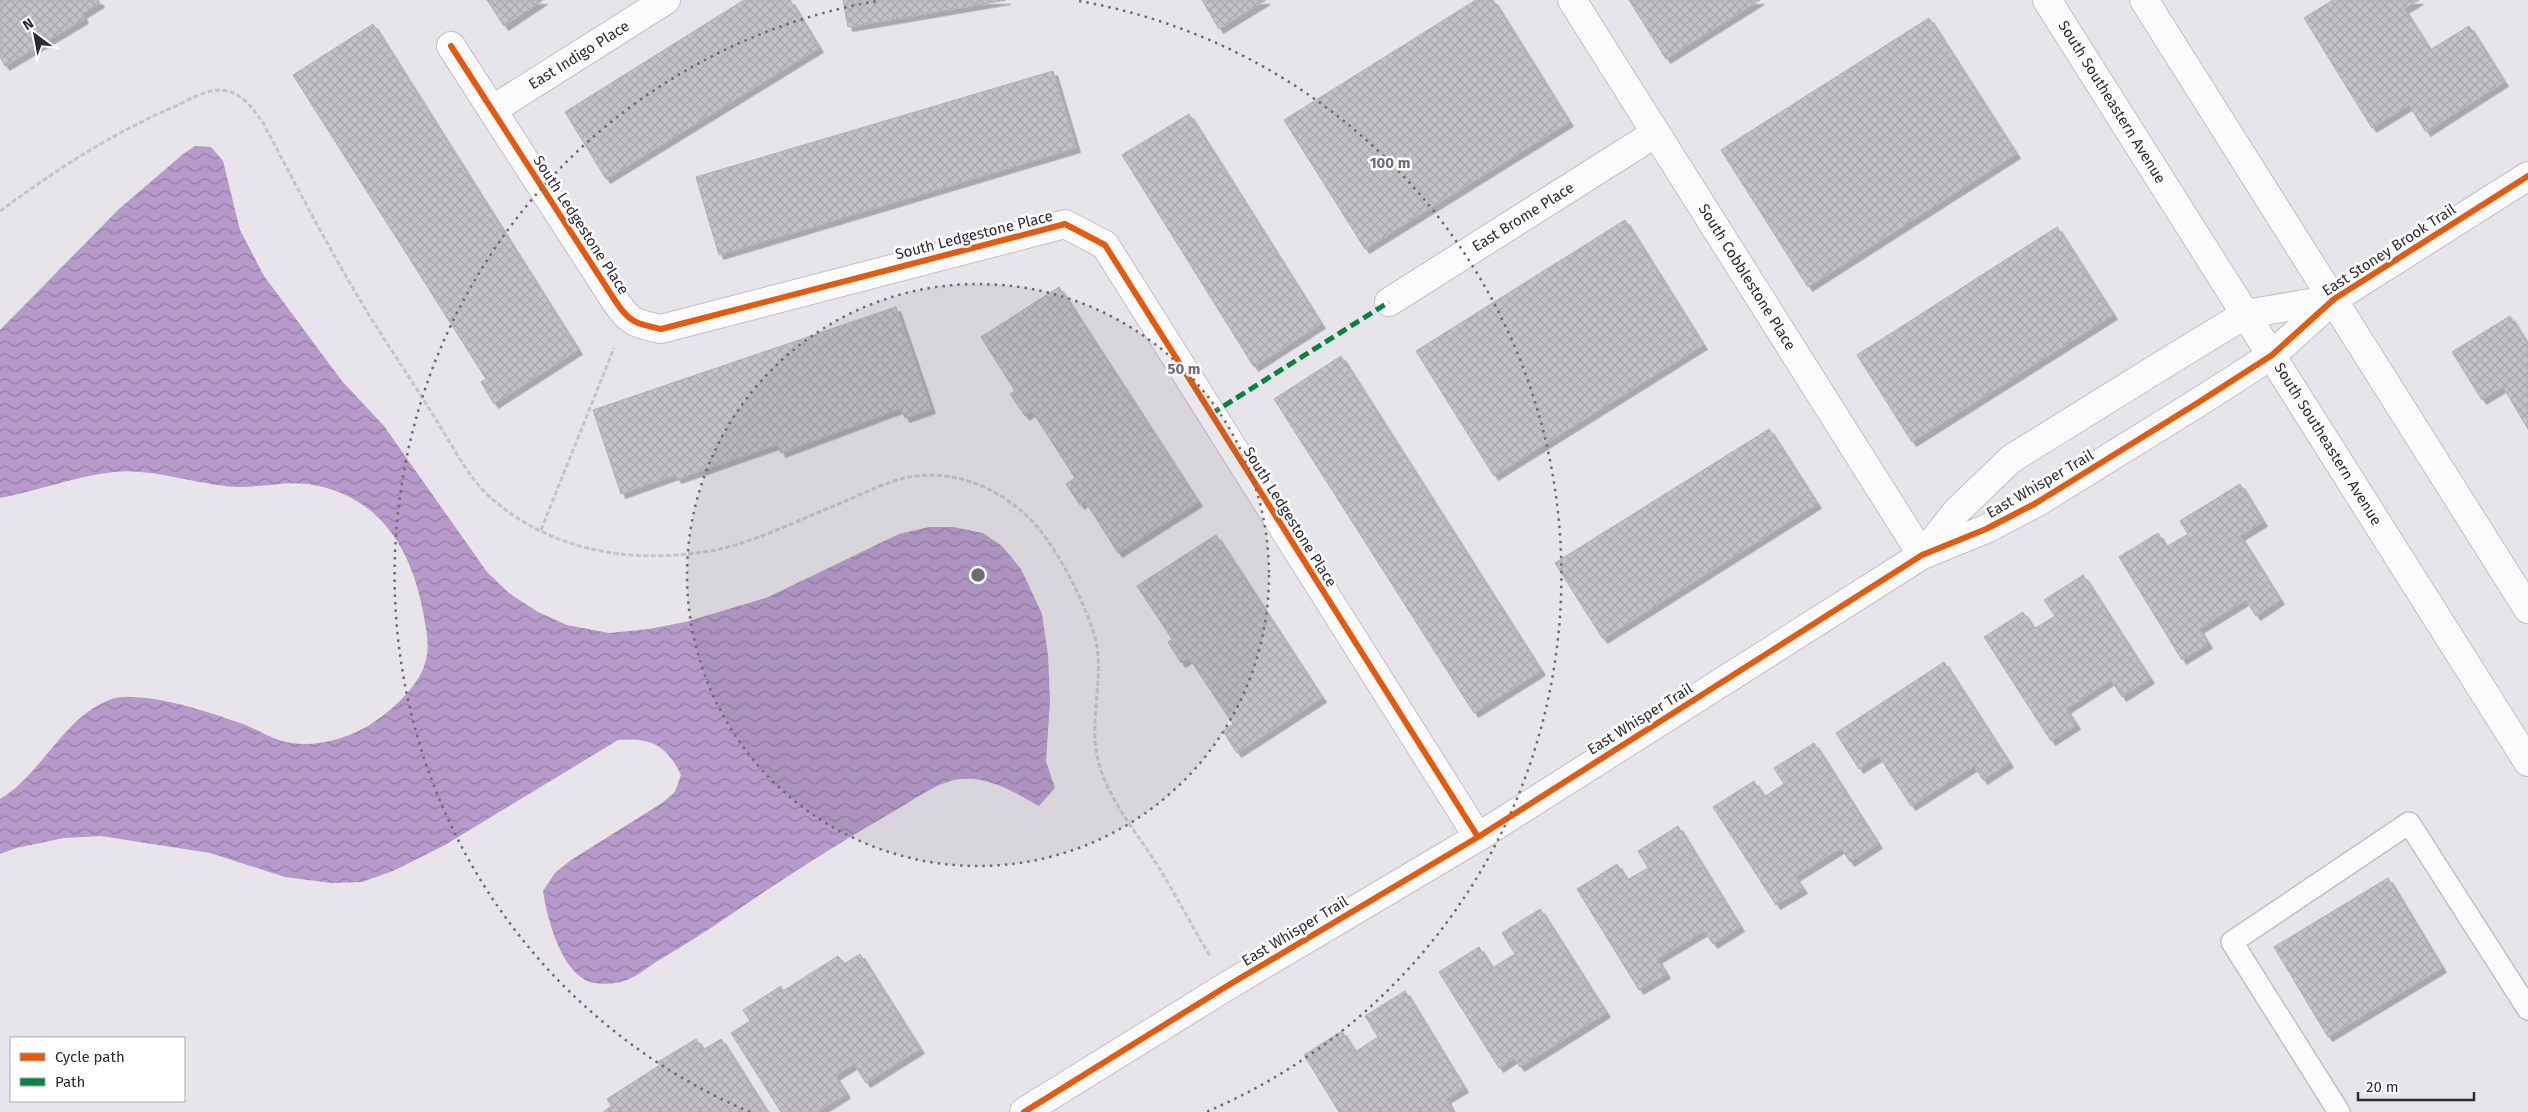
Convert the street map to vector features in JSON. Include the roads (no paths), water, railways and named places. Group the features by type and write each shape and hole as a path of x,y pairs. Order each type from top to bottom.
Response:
{"street":[{"name":"East Indigo Place","path":"492,110 666,0"},
{"name":"South Cobblestone Place","path":"1572,0 1922,555"},
{"name":"South Southeastern Avenue","path":"2047,0 2528,762"},
{"path":"2144,0 2528,609"},
{"name":"South Ledgestone Place","path":"451,46 626,318 640,325 661,329 1065,224 1105,244 1478,837"},
{"name":"East Brome Place","path":"1389,302 1656,133"},
{"name":"East Stoney Brook Trail","path":"2272,355 2334,299 2528,176"},
{"name":"East Whisper Trail","path":"1922,555 1957,511 2011,460 2246,314 2334,299"},
{"name":"East Whisper Trail","path":"1024,1112 1227,986 1478,837 1922,555 1986,529 2036,503 2272,355"}],"lane":[{"path":"2339,1112 2232,942 2410,822 2528,1009"}],"water":[{"path":"195,146 211,147 223,161 240,230 264,276 342,381 384,426 487,572 510,594 538,612 567,625 609,633 649,629 685,622 766,598 899,534 929,527 953,527 983,533 1002,546 1021,569 1042,614 1048,655 1050,701 1046,761 1055,788 1039,806 1002,786 982,780 961,779 944,783 927,791 815,859 638,974 623,981 608,984 590,982 580,976 563,956 552,929 543,891 555,873 571,860 662,803 675,792 681,775 670,756 656,745 639,740 618,740 445,845 393,871 362,882 332,883 285,877 210,853 101,836 64,838 16,848 0,854 0,799 28,776 78,720 109,700 118,697 132,697 171,702 243,724 282,741 303,744 326,742 359,731 377,720 413,686 425,665 428,645 424,617 412,570 402,549 389,530 374,514 355,500 333,490 300,483 248,487 225,486 159,474 128,471 99,474 0,498 0,330 119,209"}]}
